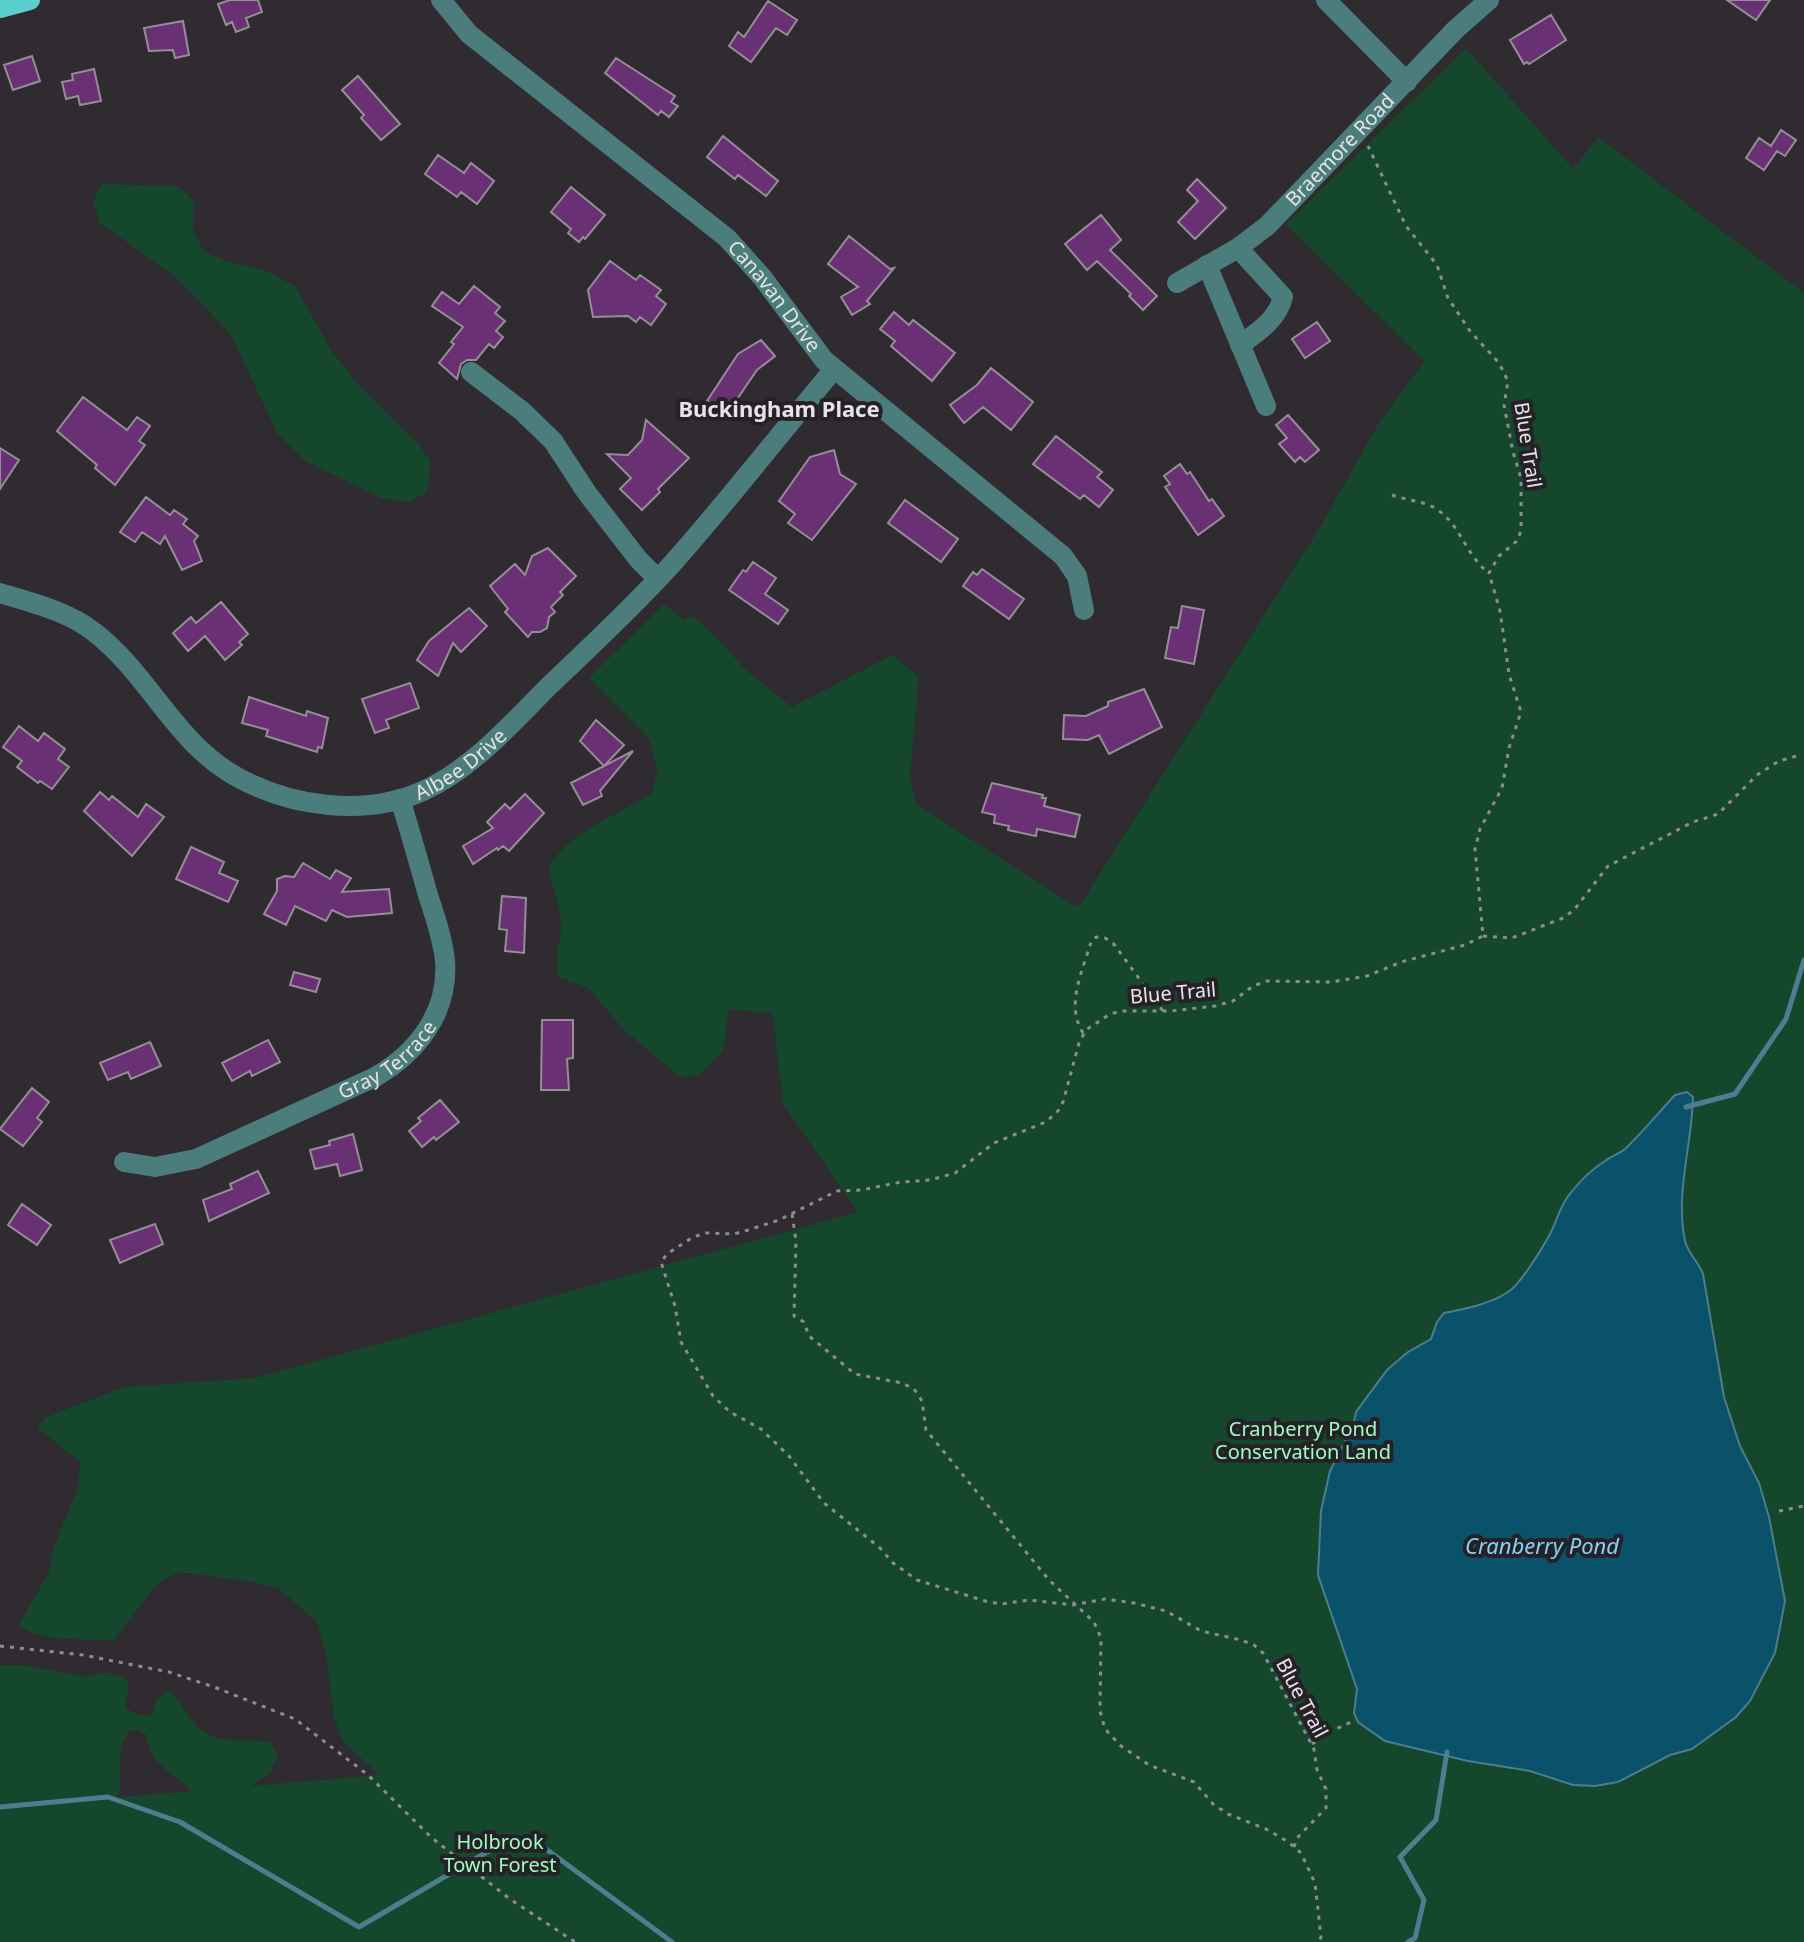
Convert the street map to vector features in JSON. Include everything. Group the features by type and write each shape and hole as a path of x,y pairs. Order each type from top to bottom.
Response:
{"main road":[{"path":"0,8 30,0"}],"street":[{"name":"Canavan Drive","path":"441,0 469,34 727,238 762,277 815,351 834,369 1063,556 1077,576 1084,610"},
{"path":"1326,0 1407,82"},
{"name":"Braemore Road","path":"1177,283 1238,248 1280,214 1456,29 1489,0"},
{"path":"1238,248 1283,297 1280,309 1269,323 1240,345"},
{"path":"1207,265 1266,406"},
{"name":"Albee Drive","path":"0,593 71,617 93,630 122,658 197,748 236,777 264,790 310,802 348,805 400,799 450,776 484,750 658,579 834,369"},
{"path":"471,372 522,411 553,441 587,493 638,559 658,579"},
{"name":"Gray Terrace","path":"124,1162 155,1167 196,1159 375,1077 400,1061 419,1041 439,1004 445,965 442,940 400,799"}],"path":[{"name":"Blue Trail","path":"1358,134 1374,156 1406,226 1437,265 1448,298 1470,331 1506,373 1508,381 1504,405 1521,478 1521,530 1518,540 1499,556 1489,573"},
{"path":"1392,495 1432,506 1445,515 1456,527 1467,550 1489,573 1500,611 1509,674 1521,712 1509,748 1502,788 1480,829 1475,849 1483,936"},
{"name":"Blue Trail","path":"1294,1847 1297,1838 1326,1808 1326,1789 1317,1770 1312,1744 1263,1653 1254,1645 1201,1631 1166,1611 1134,1603 1105,1599 1073,1605 1029,1600 993,1603 917,1580 824,1503 789,1456 761,1429 730,1412 713,1396 681,1342 675,1306 661,1262 667,1254 693,1237 706,1233 734,1234 792,1214 837,1191 943,1178 967,1166 994,1143 1046,1122 1058,1111 1063,1102 1073,1057 1086,1030 1110,1014 1215,1006 1233,1001 1253,986 1267,981 1331,982 1367,976 1401,962 1465,945 1483,936 1512,938 1563,918 1600,880 1608,866 1693,822 1718,814 1757,775 1779,761 1800,755"},
{"path":"1084,1034 1076,1018 1075,1000 1091,942 1096,937 1113,943 1163,1011"},
{"path":"792,1214 796,1241 794,1316 804,1322 809,1336 855,1374 902,1383 914,1389 922,1401 926,1430 1016,1542 1073,1605 1094,1622 1101,1638 1100,1711 1105,1729 1121,1746 1149,1765 1194,1782 1213,1804 1228,1814 1266,1829 1301,1853 1315,1883 1319,1942"},
{"path":"1779,1511 1804,1506"},
{"path":"0,1646 83,1655 169,1672 295,1719 368,1775 432,1838 510,1899 575,1942"},
{"path":"1312,1744 1353,1721"}],"green space":[{"name":"Cranberry Pond Conservation Land","path":"1466,48 1573,169 1598,137 1804,293 1804,1942 0,1942 0,1665 21,1665 87,1677 105,1672 126,1678 129,1687 125,1705 130,1711 145,1716 153,1713 156,1700 167,1691 204,1732 221,1739 271,1743 278,1755 270,1773 251,1786 379,1775 343,1741 334,1718 327,1658 317,1622 278,1588 180,1572 154,1588 114,1640 53,1637 18,1626 49,1572 53,1549 78,1488 80,1462 37,1427 46,1417 124,1387 255,1378 858,1212 783,1104 773,1014 729,1009 723,1050 699,1075 680,1077 625,1031 588,988 559,977 556,964 561,919 549,865 584,831 651,793 658,771 649,738 589,678 664,604 684,620 691,616 706,627 747,671 792,707 892,655 919,677 910,776 916,804 1078,908 1322,524 1377,426 1424,361 1286,224","holes":["129,1731 146,1734 157,1761 192,1791 118,1797 124,1739"]},
{"path":"102,184 178,186 194,202 193,232 205,252 229,262 265,270 295,286 331,350 359,386 417,442 431,462 427,492 410,502 381,498 304,460 277,433 231,335 177,278 100,223 93,201"}],"water":[{"name":"Cranberry Pond","path":"1687,1092 1693,1097 1682,1223 1685,1241 1703,1274 1724,1397 1740,1446 1759,1483 1769,1517 1785,1601 1775,1653 1750,1701 1736,1717 1692,1749 1670,1755 1618,1782 1595,1786 1573,1785 1530,1771 1468,1761 1385,1741 1358,1722 1354,1713 1357,1689 1318,1575 1321,1511 1330,1471 1353,1426 1356,1412 1387,1370 1408,1352 1431,1339 1444,1313 1485,1303 1513,1288 1537,1256 1565,1200 1576,1186 1596,1167 1625,1149 1675,1095"}],"building":[{"path":"230,0 258,0 262,12 246,18 249,27 236,32 232,22 226,25 218,4"},
{"path":"1727,0 1770,0 1756,20"},
{"path":"768,1 797,20 787,35 776,28 751,62 729,46 738,32 744,37"},
{"path":"1551,15 1566,40 1529,64 1524,64 1510,40"},
{"path":"183,21 189,55 175,58 173,50 149,51 144,28"},
{"path":"32,56 40,81 13,90 4,65"},
{"path":"616,58 675,96 671,102 678,106 669,117 661,111 658,115 605,73"},
{"path":"94,69 101,101 80,105 78,96 66,99 62,82 73,80 72,74"},
{"path":"358,76 400,124 381,140 342,90"},
{"path":"1781,130 1796,140 1785,156 1777,151 1764,170 1746,158 1759,138 1771,146"},
{"path":"723,136 778,181 766,196 738,175 735,179 707,157"},
{"path":"438,155 464,173 471,163 494,181 477,204 461,192 457,197 425,174"},
{"path":"1197,179 1226,208 1195,239 1178,222 1198,201 1187,190"},
{"path":"571,187 605,215 579,242 568,233 571,229 551,212"},
{"path":"1101,215 1121,240 1110,250 1157,296 1143,310 1097,261 1087,270 1065,244"},
{"path":"849,236 890,269 894,268 867,301 870,304 852,315 841,297 858,287 828,264"},
{"path":"610,261 636,280 640,275 661,290 656,296 666,304 651,325 640,317 636,322 628,316 593,317 588,290"},
{"path":"474,286 500,307 495,313 505,321 496,331 503,337 494,348 489,344 476,360 461,364 457,379 439,363 463,327 432,306 442,292 459,304"},
{"path":"894,312 909,325 913,320 955,353 932,381 891,346 895,341 880,329"},
{"path":"1317,322 1330,341 1305,358 1292,339"},
{"path":"761,340 775,356 757,370 731,408 726,404 721,411 707,401 738,354"},
{"path":"991,368 1033,402 1011,430 983,407 964,423 950,405 977,385"},
{"path":"83,397 127,430 137,417 150,426 139,441 145,445 115,485 57,431"},
{"path":"1288,415 1319,450 1305,462 1300,457 1295,462 1279,444 1287,438 1276,425"},
{"path":"646,420 689,458 642,510 620,489 631,478 607,454 628,455 642,440"},
{"path":"1056,436 1102,472 1097,477 1113,490 1099,507 1084,495 1080,499 1033,464"},
{"path":"0,448 19,460 0,489"},
{"path":"834,450 840,474 856,484 812,540 788,523 795,514 779,501 810,457"},
{"path":"1180,464 1187,474 1190,472 1209,501 1212,499 1224,516 1198,535 1165,487 1170,484 1164,476"},
{"path":"146,497 170,515 174,510 187,519 183,524 198,536 194,541 202,561 182,570 165,536 160,544 142,532 135,542 120,532"},
{"path":"905,500 958,539 941,562 888,523"},
{"path":"548,548 576,576 560,592 563,595 551,607 555,612 549,617 547,628 532,632 528,637 505,612 508,609 490,586 515,564 525,575 532,556"},
{"path":"753,562 776,578 765,594 788,610 778,624 729,590"},
{"path":"982,569 1024,599 1009,619 963,586 973,572 977,575"},
{"path":"221,602 248,634 239,642 242,645 225,660 205,636 188,651 173,633 191,617 196,623"},
{"path":"1182,606 1204,610 1194,664 1165,658 1171,627 1178,628"},
{"path":"469,608 487,626 461,652 453,643 438,676 417,660 429,641"},
{"path":"410,683 419,708 386,720 389,728 375,733 362,699"},
{"path":"1144,689 1162,727 1109,754 1099,735 1088,740 1063,739 1064,715 1086,716 1108,706 1108,702"},
{"path":"249,697 306,716 307,711 328,718 322,748 318,747 317,752 266,736 268,730 242,723"},
{"path":"596,720 624,745 604,766 580,741"},
{"path":"19,726 38,741 44,733 65,749 58,759 69,767 52,789 17,767 22,761 3,747"},
{"path":"633,751 600,791 602,796 583,805 571,783"},
{"path":"992,783 1043,795 1042,798 1046,798 1044,806 1080,815 1075,837 1037,829 1036,836 1008,830 1009,826 994,823 995,815 982,812"},
{"path":"100,792 109,800 112,796 138,817 146,804 164,817 132,856 84,811"},
{"path":"525,794 544,813 509,851 503,846 497,848 473,864 463,846 493,828 487,822 505,804 510,809"},
{"path":"191,847 224,862 219,873 238,881 228,902 176,879"},
{"path":"303,863 330,879 336,870 351,878 342,892 389,889 392,913 347,917 332,910 326,921 295,906 286,925 264,914 277,891 277,879 294,877"},
{"path":"502,896 526,898 524,953 505,951 507,930 499,929"},
{"path":"294,972 320,979 316,992 290,985"},
{"path":"542,1020 573,1020 573,1058 567,1059 569,1090 541,1090"},
{"path":"268,1040 280,1062 252,1076 250,1071 232,1081 222,1063"},
{"path":"150,1042 161,1066 131,1079 128,1072 108,1080 100,1063"},
{"path":"32,1088 49,1102 37,1118 42,1122 23,1146 0,1129"},
{"path":"440,1100 459,1122 422,1147 409,1131 421,1121 418,1118"},
{"path":"353,1134 362,1170 340,1176 337,1164 315,1169 310,1150"},
{"path":"258,1171 269,1193 209,1221 203,1200 232,1189 230,1184"},
{"path":"22,1204 51,1225 37,1245 8,1225"},
{"path":"155,1224 163,1244 120,1263 110,1240"}],"waterway":[{"path":"1686,1107 1735,1094 1786,1019 1804,960"},
{"path":"1408,1942 1415,1938 1424,1900 1400,1857 1436,1820 1447,1752"},
{"path":"0,1807 108,1797 180,1822 359,1927 487,1852 531,1838 672,1942"}],"district":[{"name":"Buckingham Place","path":"779,409"}],"park label":[{"name":"Holbrook Town Forest","path":"500,1854"}]}
